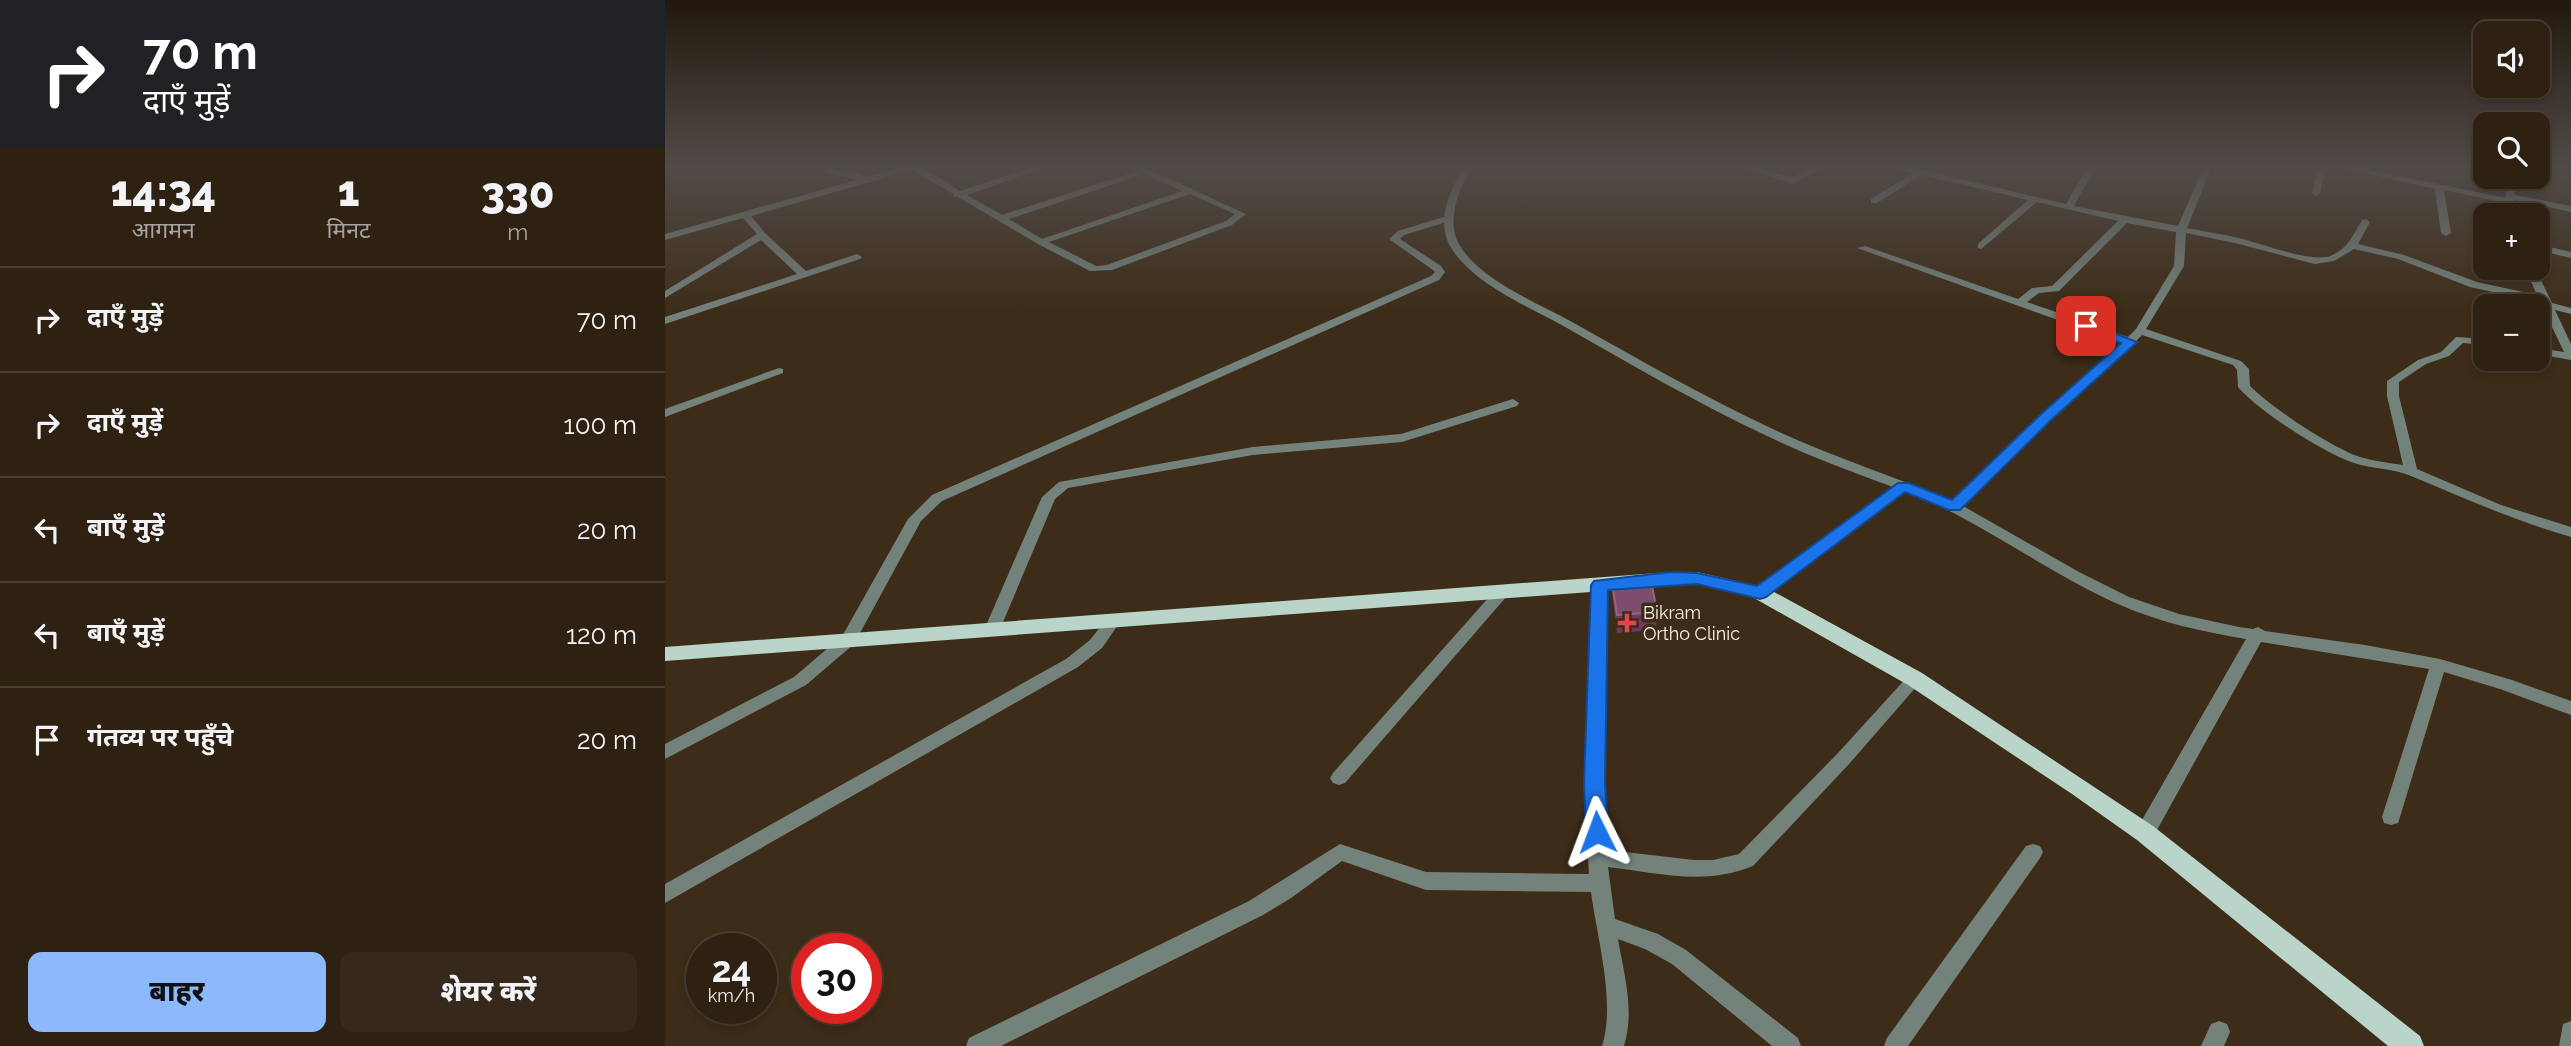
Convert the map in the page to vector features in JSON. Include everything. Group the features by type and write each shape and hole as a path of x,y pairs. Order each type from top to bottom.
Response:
{"main road":[{"path":"665,654 1671,578 1697,579 1760,593 1915,679 2080,787 2144,833 2410,1046"}],"street":[{"path":"665,237 742,215"},
{"path":"746,215 762,235 804,275"},
{"path":"992,215 1041,242 1101,270 1239,218 1241,215"},
{"path":"1000,219 1013,215"},
{"path":"1041,242 1121,215"},
{"path":"1451,215 1448,229 1464,257 1486,275 1546,312 1739,418 1802,447 1954,507 2119,599 2189,622 2438,665 2502,681 2571,708"},
{"path":"1982,246 2017,215"},
{"path":"2103,215 2236,240 2315,261 2331,260 2352,246 2365,222"},
{"path":"1954,507 2140,331 2179,266 2181,230 2187,215"},
{"path":"2443,215 2446,233"},
{"path":"665,752 800,681 848,640 915,519 937,498 1435,278 1440,272 1437,268 1394,239 1401,233 1450,218"},
{"path":"2020,303 2036,290 2055,289 2125,219"},
{"path":"666,293 762,235"},
{"path":"2352,246 2402,257 2474,285 2511,294"},
{"path":"1862,248 2130,342"},
{"path":"2550,250 2571,255"},
{"path":"665,321 857,257"},
{"path":"2550,304 2571,311"},
{"path":"2550,314 2571,356"},
{"path":"2140,331 2237,363 2243,369 2244,387 2257,400 2330,448 2357,460 2411,471 2496,508 2571,532"},
{"path":"2411,471 2393,396 2393,382 2422,362 2445,354 2460,339 2473,341"},
{"path":"2550,353 2571,356"},
{"path":"665,413 779,371"},
{"path":"992,630 1049,497 1064,485 1253,451 1402,438 1513,403"},
{"path":"1760,593 1903,486"},
{"path":"1600,585 1594,783 1600,883 1620,1020 1620,1029 1613,1046"},
{"path":"1339,778 1502,592"},
{"path":"665,894 1072,663 1096,645 1113,621"},
{"path":"2144,833 2257,633"},
{"path":"2391,817 2438,665"},
{"path":"1598,857 1707,869 1735,866 1746,860 1835,768 1915,679"},
{"path":"977,1046 1012,1039 1256,908 1284,892 1340,852 1426,881 1600,883"},
{"path":"1895,1046 2033,852"},
{"path":"1605,925 1651,940 1679,957 1790,1046"},
{"path":"2570,1046 2571,1032"}],"building":[{"path":"1651,580 1657,612 1617,615 1612,583"}],"place":[{"name":"Bikram Ortho Clinic","path":"1627,623"}],"route":[{"path":"1597,832 1594,783 1600,585 1671,578 1697,579 1760,593 1903,486 1954,507 2044,419 2130,342 2086,326"}]}
